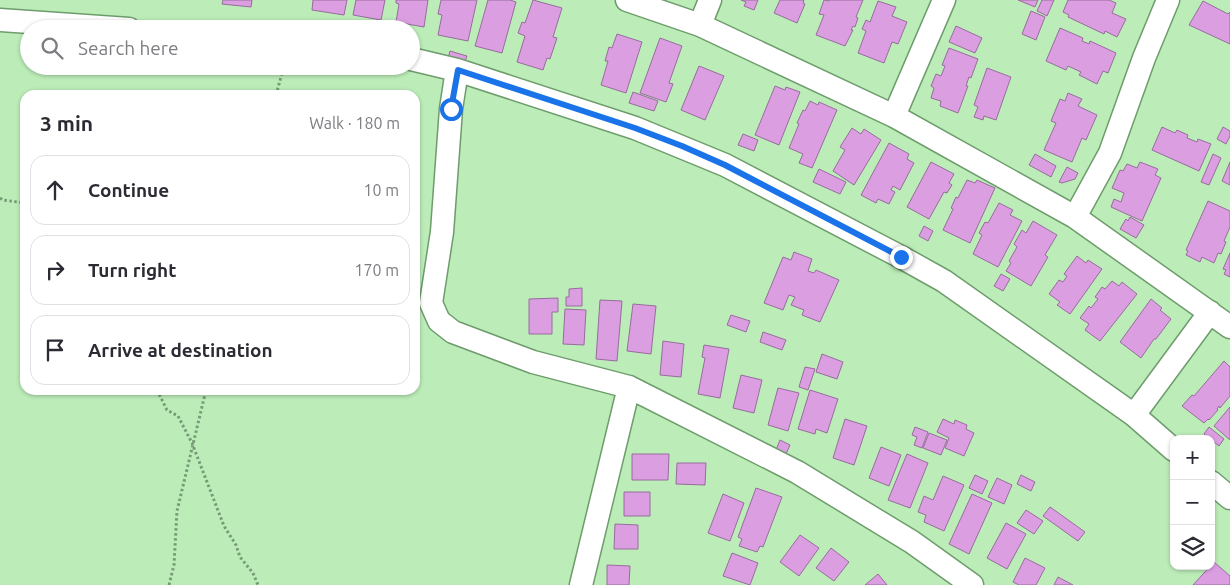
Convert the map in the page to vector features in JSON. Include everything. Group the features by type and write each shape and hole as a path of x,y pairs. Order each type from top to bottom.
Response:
{"street":[{"path":"627,0 700,25 894,116 1075,217 1230,327"},
{"path":"700,25 710,0"},
{"path":"894,116 944,0"},
{"path":"1075,217 1110,153 1144,58 1168,0"},
{"path":"0,20 20,21"},
{"path":"420,61 458,70 635,128 725,165 901,257 944,282 1134,415 1170,446"},
{"path":"458,70 451,109 442,232 431,303 438,321 453,332 533,362 629,387 797,472 912,542 972,585"},
{"path":"1134,415 1210,312"},
{"path":"581,585 629,387"},
{"path":"1215,485 1230,498"}],"path":[{"path":"277,90 282,75"},
{"path":"0,198 20,202"},
{"path":"160,395 167,410 178,416 192,444 224,526 236,545 240,557 253,573 258,585"},
{"path":"169,585 174,565 177,511 205,395"}],"building":[{"path":"223,0 252,0 251,7 222,4"},
{"path":"313,0 347,0 344,15 312,10"},
{"path":"356,0 385,0 381,20 353,15"},
{"path":"396,0 428,0 424,27 420,26 420,20 396,20 399,4 396,3"},
{"path":"441,0 477,0 468,41 438,35 442,15 438,14"},
{"path":"488,0 510,0 516,2 502,53 475,46"},
{"path":"533,0 562,8 553,37 557,38 550,59 547,58 543,70 517,62 525,36 518,33 522,22 525,23"},
{"path":"741,0 758,0 754,10 744,6 746,2"},
{"path":"780,0 804,0 803,3 805,4 797,23 774,13"},
{"path":"824,0 863,0 856,17 858,18 855,27 853,26 845,46 816,35 824,15 819,14"},
{"path":"1018,0 1038,0 1035,7"},
{"path":"1042,0 1054,0 1047,16 1037,11"},
{"path":"1068,0 1109,0 1116,3 1112,13 1126,19 1117,37 1105,31 1104,34 1068,17 1069,15 1063,12"},
{"path":"878,1 896,7 892,16 907,22 898,44 892,42 884,63 858,53 866,31 862,29 866,20 870,22"},
{"path":"1203,1 1228,14 1230,12 1230,44 1189,25"},
{"path":"1031,11 1045,17 1036,40 1022,34"},
{"path":"956,26 982,38 975,53 949,42"},
{"path":"1060,28 1083,38 1082,41 1089,44 1090,41 1116,53 1108,73 1103,71 1097,84 1079,75 1081,72 1068,66 1066,70 1046,61"},
{"path":"617,34 642,42 626,93 601,85 608,61 605,61 609,47 612,48"},
{"path":"660,38 682,46 669,83 673,84 666,102 640,93"},
{"path":"949,48 978,59 971,78 969,77 966,86 968,86 958,113 940,106 941,101 931,98 934,88 931,86 936,74 941,76 945,66 942,65"},
{"path":"450,51 467,56 464,64 448,58"},
{"path":"699,66 724,76 705,120 681,110"},
{"path":"987,68 1011,77 996,120 984,116 983,120 974,117 978,107 974,105"},
{"path":"775,86 785,90 786,87 800,92 779,145 755,135"},
{"path":"633,92 658,101 654,111 629,103"},
{"path":"1068,93 1082,99 1078,106 1097,115 1086,140 1082,138 1072,162 1044,150 1056,123 1051,121 1060,99 1065,101"},
{"path":"810,101 818,105 819,102 837,110 812,168 799,163 803,154 789,148 799,124 797,123"},
{"path":"1162,127 1175,133 1177,130 1188,135 1187,138 1197,142 1198,139 1211,144 1199,171 1152,150"},
{"path":"1223,127 1230,131 1226,144 1217,139"},
{"path":"852,128 861,134 864,129 881,140 854,185 833,171 845,150 840,147"},
{"path":"743,134 758,140 754,151 738,145"},
{"path":"889,143 909,154 907,159 914,163 900,190 893,186 891,190 895,192 889,204 878,199 876,203 861,195"},
{"path":"1035,154 1056,166 1051,177 1029,165"},
{"path":"1213,154 1221,158 1209,185 1201,182"},
{"path":"931,162 954,174 949,183 952,185 947,193 944,192 929,219 907,207"},
{"path":"1140,162 1158,169 1155,175 1161,178 1142,221 1111,207 1114,199 1121,202 1124,193 1112,188 1120,170 1123,171 1127,164 1137,168"},
{"path":"1230,162 1230,185 1222,181"},
{"path":"1067,167 1078,173 1075,179 1062,183 1059,182"},
{"path":"819,169 846,182 840,194 813,182"},
{"path":"967,180 975,183 977,180 995,188 970,243 943,230 953,209 951,208 956,197 958,198"},
{"path":"1208,201 1230,211 1230,227 1224,241 1226,242 1221,254 1218,253 1214,263 1202,257 1200,262 1186,255 1188,251 1186,250"},
{"path":"999,203 1013,210 1010,215 1022,221 998,267 973,254 982,235 979,233 985,222 988,223"},
{"path":"1130,217 1144,225 1136,238 1120,229 1126,219 1128,221"},
{"path":"1033,221 1057,235 1045,255 1048,257 1031,286 1006,271 1017,247 1014,244 1022,230 1026,233"},
{"path":"924,226 933,231 928,241 919,236"},
{"path":"794,252 812,259 808,271 814,273 816,270 839,280 820,322 802,315 804,310 791,305 795,297 789,295 783,310 764,303 783,257 791,260"},
{"path":"1230,253 1230,277 1224,274 1226,270 1223,269"},
{"path":"1077,256 1086,263 1088,260 1102,269 1070,314 1057,305 1060,302 1049,294 1059,280 1063,282 1067,276 1064,274"},
{"path":"1001,274 1010,279 1003,291 994,286"},
{"path":"1112,281 1119,286 1122,282 1137,294 1100,341 1085,330 1089,324 1080,318 1089,306 1091,308 1098,299 1095,297 1102,287 1105,289"},
{"path":"582,288 582,306 566,306 566,297 569,297 569,289"},
{"path":"558,298 558,312 552,312 552,334 529,334 529,299"},
{"path":"1151,299 1171,319 1141,358 1120,342"},
{"path":"600,300 622,301 617,361 596,359"},
{"path":"633,304 656,306 651,354 627,351"},
{"path":"565,309 586,310 584,345 563,344"},
{"path":"731,315 750,321 746,332 727,325"},
{"path":"763,332 786,340 782,350 760,342"},
{"path":"663,341 684,344 681,377 660,375"},
{"path":"704,345 729,349 720,398 698,394 705,358 702,357"},
{"path":"822,354 843,362 837,379 816,372"},
{"path":"1224,361 1230,367 1230,396 1220,408 1219,406 1218,410 1209,420 1204,423 1182,406 1192,395 1194,396"},
{"path":"805,367 815,369 808,390 799,387"},
{"path":"741,375 762,380 754,413 733,408"},
{"path":"778,388 799,393 788,431 768,425"},
{"path":"810,390 838,399 827,433 816,429 815,434 798,429"},
{"path":"1230,407 1230,440 1214,426"},
{"path":"845,419 867,426 854,465 833,458"},
{"path":"943,419 954,424 955,420 967,425 966,429 974,433 964,456 945,448 949,438 937,432"},
{"path":"915,427 928,432 922,448 914,445 917,437 912,435"},
{"path":"1209,427 1224,439 1219,446 1215,443 1215,435 1204,434"},
{"path":"929,433 947,440 941,455 923,448"},
{"path":"780,440 790,445 786,454 776,450"},
{"path":"881,447 901,455 889,486 869,478"},
{"path":"632,454 669,454 668,480 632,480"},
{"path":"907,454 928,463 910,508 888,500"},
{"path":"677,463 706,463 705,485 676,484"},
{"path":"975,475 988,481 982,494 969,488"},
{"path":"1021,475 1035,482 1031,491 1017,484"},
{"path":"943,476 964,485 944,531 924,522 926,515 918,512 924,496 933,500"},
{"path":"997,478 1012,485 1004,504 988,497"},
{"path":"756,488 782,497 763,547 760,546 757,552 739,546 742,539 738,537"},
{"path":"624,492 650,492 650,516 624,516"},
{"path":"723,494 744,503 730,541 708,533"},
{"path":"972,494 992,503 969,554 949,544"},
{"path":"1050,507 1085,532 1078,541 1043,516"},
{"path":"1026,510 1043,521 1034,534 1017,523"},
{"path":"1006,523 1026,534 1007,569 987,558"},
{"path":"615,524 638,525 638,549 614,549"},
{"path":"800,535 819,548 799,576 780,562"},
{"path":"831,548 849,562 834,581 816,568"},
{"path":"732,553 758,563 750,585 723,576"},
{"path":"1025,558 1045,568 1036,585 1019,585 1013,582"},
{"path":"1215,563 1230,576 1230,585 1193,585 1207,570 1215,570"},
{"path":"607,565 630,566 629,585 607,585"},
{"path":"878,574 887,585 865,585"},
{"path":"1058,577 1073,585 1054,585"}],"route":[{"path":"451,109 458,70 635,128 682,146 725,165 901,257"}]}
